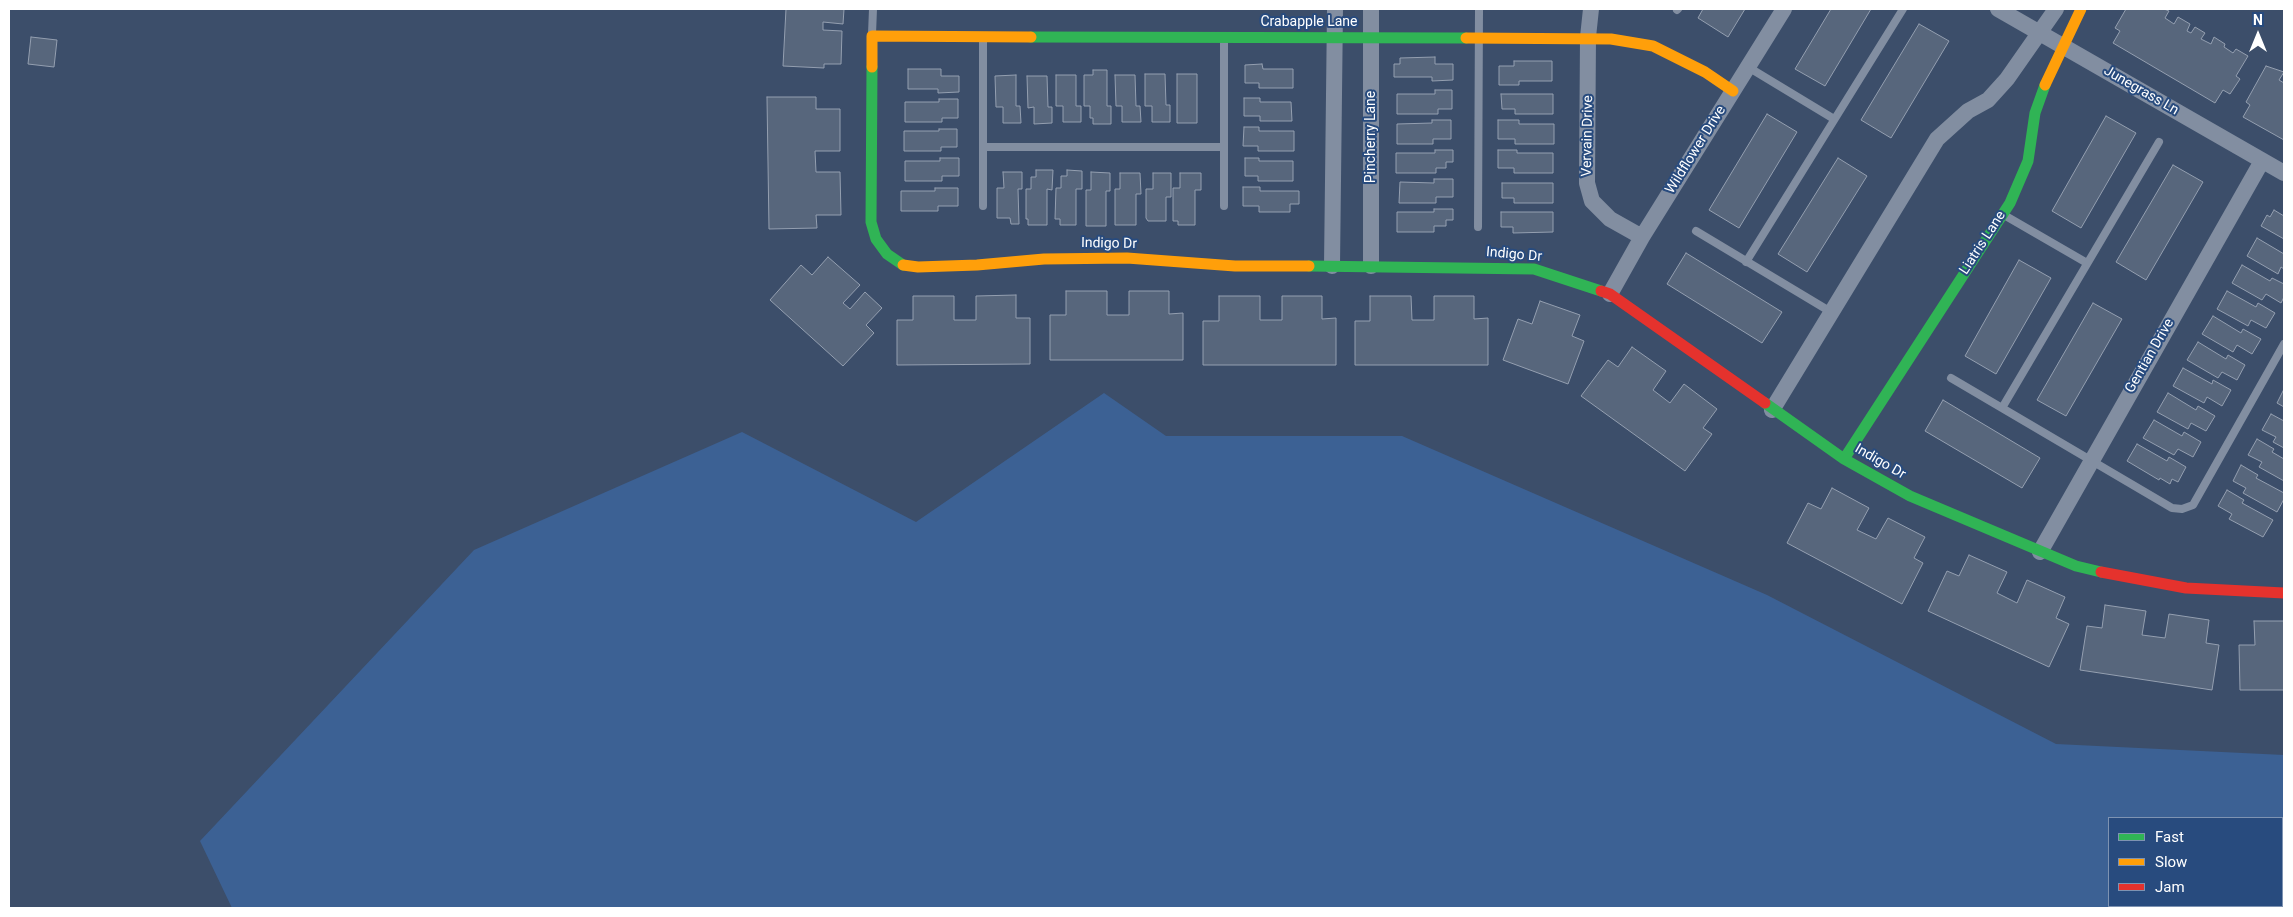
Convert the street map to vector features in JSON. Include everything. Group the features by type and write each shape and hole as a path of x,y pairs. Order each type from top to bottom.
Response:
{"street":[{"path":"1332,266 1335,9"},
{"name":"Pincherry Lane","path":"1371,9 1371,266"},
{"name":"Vervain Drive","path":"1591,9 1588,37 1587,183 1592,201 1610,219 1642,237"},
{"name":"Wildflower Drive","path":"1610,294 1642,237 1784,9"},
{"name":"Junegrass Ln","path":"1998,9 2284,173"},
{"path":"1772,410 1937,139 1968,111 1988,100 2007,79 2056,9"},
{"name":"Liatris Lane","path":"1844,459 2010,203 2024,174 2032,141 2035,113 2081,9"},
{"name":"Crabapple Lane","path":"872,36 1588,37 1632,41 1653,46 1682,59 1733,90"},
{"name":"Indigo Dr","path":"872,36 871,222 876,239 887,254 902,265 918,267 977,265 1044,259 1127,258 1235,266 1534,269 1567,278 1610,294 1844,459 1910,496 2040,552 2076,566 2148,582 2186,588 2284,592"},
{"name":"Gentian Drive","path":"2040,552 2262,160"}],"lane":[{"path":"872,36 873,9"},
{"path":"1478,227 1477,37 1479,9"},
{"path":"1746,262 1902,9"},
{"path":"1224,36 1224,206"},
{"path":"983,37 983,206"},
{"path":"1748,67 1834,119"},
{"path":"2002,408 2159,142"},
{"path":"983,147 1224,147"},
{"path":"2002,214 2087,263"},
{"path":"1696,231 1831,312"},
{"path":"1951,378 2172,508 2182,509 2192,506 2284,344"}],"shaded area":[{"path":"1104,393 1166,436 1402,436 1767,595 2056,744 2284,755 2284,908 232,908 200,841 474,550 742,432 916,522"}],"building":[{"path":"786,9 844,9 843,24 823,22 823,30 842,31 841,64 824,64 824,68 783,66"},
{"path":"1703,9 1745,9 1728,37 1698,18"},
{"path":"1831,9 1871,9 1825,86 1795,69"},
{"path":"2126,9 2164,9 2169,11 2165,18 2174,24 2178,17 2190,24 2187,31 2191,33 2195,27 2205,33 2201,39 2211,44 2214,37 2225,44 2224,47 2233,53 2236,49 2248,56 2236,76 2240,79 2230,94 2223,90 2215,103 2113,43 2120,31 2115,28"},
{"path":"1919,24 1949,41 1891,138 1861,120"},
{"path":"31,37 57,40 54,67 28,64"},
{"path":"1435,57 1435,64 1453,64 1453,80 1432,81 1432,77 1394,77 1394,64 1400,64 1400,58"},
{"path":"1514,61 1552,61 1552,81 1519,81 1519,85 1499,85 1499,66 1514,66"},
{"path":"1262,64 1263,69 1293,69 1293,88 1259,88 1259,83 1245,83 1245,65"},
{"path":"2266,66 2284,72 2279,80 2284,83 2284,140 2243,117 2250,105 2246,102"},
{"path":"908,69 941,69 941,76 959,76 959,92 938,93 938,89 908,89"},
{"path":"1093,70 1107,70 1107,106 1111,106 1111,124 1093,124 1093,118 1090,118 1090,106 1084,106 1084,75 1093,75"},
{"path":"1145,74 1165,74 1166,105 1170,105 1170,122 1152,122 1152,106 1145,106"},
{"path":"1177,74 1197,74 1197,123 1177,123"},
{"path":"1016,75 1016,106 1020,106 1021,123 1003,123 1003,107 996,107 995,76"},
{"path":"1056,75 1076,75 1076,106 1081,106 1081,122 1063,122 1063,106 1056,106"},
{"path":"1115,75 1135,75 1136,106 1140,106 1141,122 1122,122 1122,106 1116,106"},
{"path":"1027,76 1047,76 1048,107 1052,107 1052,123 1034,124 1034,107 1028,108"},
{"path":"1435,90 1452,90 1452,109 1438,109 1438,114 1397,114 1397,94 1435,94"},
{"path":"1501,94 1553,94 1553,114 1515,114 1515,109 1502,109"},
{"path":"767,97 816,97 816,109 840,109 840,151 815,151 816,172 840,172 841,215 816,215 817,228 769,229"},
{"path":"1244,98 1260,98 1260,102 1291,102 1292,121 1260,121 1260,116 1244,116"},
{"path":"939,99 958,99 958,118 942,118 942,122 905,122 905,102 939,102"},
{"path":"1767,114 1797,132 1739,228 1709,210"},
{"path":"2106,116 2136,133 2081,228 2052,211"},
{"path":"1432,120 1451,120 1451,139 1433,139 1433,144 1397,144 1397,124 1432,123"},
{"path":"1498,120 1519,120 1519,124 1554,124 1554,144 1515,144 1515,139 1498,139"},
{"path":"1244,127 1259,127 1259,131 1294,131 1294,151 1258,151 1258,146 1243,146"},
{"path":"939,129 957,129 957,147 941,147 941,151 904,151 904,131 939,131"},
{"path":"1435,150 1453,150 1453,162 1446,162 1446,168 1436,168 1436,173 1396,173 1396,153 1435,153"},
{"path":"1498,150 1517,150 1517,153 1553,153 1553,173 1514,173 1514,168 1498,168"},
{"path":"940,158 959,158 959,176 942,176 942,181 905,181 905,161 940,161"},
{"path":"1245,158 1259,158 1259,161 1293,161 1293,181 1258,181 1258,176 1245,176"},
{"path":"1838,158 1867,176 1807,272 1778,254"},
{"path":"2173,165 2203,182 2146,280 2116,262"},
{"path":"1036,170 1053,170 1052,190 1047,189 1047,225 1028,225 1028,219 1026,219 1026,189 1031,189 1031,177 1036,177"},
{"path":"1067,170 1082,171 1082,189 1076,189 1076,225 1060,225 1060,219 1055,219 1056,188 1061,188 1061,176 1067,176"},
{"path":"1003,172 1022,172 1022,189 1018,189 1019,224 1011,224 1010,218 997,218 997,188 1004,188"},
{"path":"1091,172 1110,173 1110,191 1106,191 1106,226 1086,226 1086,190 1091,190"},
{"path":"1120,173 1140,173 1141,194 1136,194 1136,225 1115,225 1115,189 1120,189"},
{"path":"1153,173 1171,173 1171,197 1166,197 1166,221 1148,221 1146,218 1146,189 1153,189"},
{"path":"1180,173 1201,173 1201,190 1195,190 1195,225 1178,225 1178,221 1173,221 1173,188 1180,188"},
{"path":"1434,179 1453,179 1453,197 1436,197 1436,203 1399,203 1400,182 1434,183"},
{"path":"1502,183 1553,183 1553,203 1514,203 1514,198 1502,198"},
{"path":"1243,187 1260,187 1260,191 1299,191 1299,204 1290,204 1290,212 1259,212 1259,206 1243,206"},
{"path":"935,188 958,188 958,206 938,206 938,211 901,211 901,191 935,191"},
{"path":"1434,209 1453,209 1453,220 1446,220 1446,226 1434,226 1434,232 1397,232 1397,212 1434,212"},
{"path":"2274,210 2284,216 2284,239 2261,226 2267,215 2270,217"},
{"path":"1501,212 1553,212 1553,232 1513,233 1513,227 1501,227"},
{"path":"2257,238 2284,254 2284,269 2281,267 2278,274 2247,256"},
{"path":"1686,253 1782,312 1762,343 1667,284"},
{"path":"828,257 860,285 843,303 850,309 865,292 882,308 866,325 874,333 843,366 770,300 801,265 812,275"},
{"path":"2019,260 2051,278 1996,374 1965,356"},
{"path":"2242,265 2270,281 2272,278 2284,284 2284,297 2281,303 2266,294 2262,300 2232,283"},
{"path":"1066,291 1107,291 1107,315 1129,315 1129,291 1169,291 1169,314 1183,313 1183,360 1050,360 1050,315 1066,315"},
{"path":"2227,291 2256,307 2258,303 2275,313 2266,328 2251,320 2248,326 2217,309"},
{"path":"1016,295 1016,318 1030,318 1030,364 897,365 897,320 913,320 913,296 954,296 954,320 976,320 976,296"},
{"path":"1219,296 1260,296 1260,320 1282,320 1282,296 1322,296 1322,319 1336,318 1336,365 1203,365 1203,321 1219,321"},
{"path":"1370,296 1411,296 1412,320 1434,320 1434,296 1474,296 1474,319 1488,318 1488,365 1355,365 1355,321 1370,321"},
{"path":"1540,301 1580,315 1572,336 1584,341 1568,384 1503,360 1518,319 1532,324"},
{"path":"2093,303 2122,319 2066,416 2037,400"},
{"path":"2213,316 2241,333 2243,329 2261,339 2252,354 2237,345 2233,352 2202,334"},
{"path":"2198,342 2226,359 2228,355 2245,365 2237,380 2222,372 2218,378 2187,360"},
{"path":"1632,347 1666,371 1653,390 1670,403 1684,384 1717,409 1703,428 1712,434 1685,471 1581,396 1608,360 1618,367"},
{"path":"2183,368 2212,384 2213,380 2231,390 2222,406 2207,397 2204,403 2173,386"},
{"path":"2284,389 2284,407 2277,403"},
{"path":"2168,393 2196,410 2198,406 2215,416 2206,431 2191,423 2188,429 2157,412"},
{"path":"1943,400 2040,458 2022,488 1925,431"},
{"path":"2271,414 2284,421 2284,448 2273,442 2276,437 2262,430"},
{"path":"2154,420 2182,436 2184,432 2201,442 2193,457 2178,449 2174,455 2143,438"},
{"path":"2257,439 2274,449 2272,452 2284,459 2284,481 2259,467 2262,462 2248,455"},
{"path":"2137,444 2167,461 2169,457 2186,467 2178,482 2172,479 2170,484 2160,478 2159,480 2127,461"},
{"path":"2241,465 2258,475 2256,478 2284,493 2284,499 2277,512 2243,493 2246,488 2233,481"},
{"path":"1832,488 1869,508 1857,530 1876,539 1888,518 1925,537 1914,558 1923,563 1902,604 1787,543 1808,503 1821,509"},
{"path":"2227,490 2244,500 2242,503 2273,520 2263,537 2229,519 2232,514 2218,506"},
{"path":"1969,555 2007,572 1997,593 2017,603 2027,580 2065,597 2056,618 2069,624 2049,667 1928,611 1947,571 1959,576"},
{"path":"2105,605 2146,611 2142,635 2165,638 2169,614 2209,620 2206,643 2219,645 2212,690 2080,670 2087,626 2102,628"},
{"path":"2254,621 2284,621 2284,690 2240,690 2239,645 2255,645"}],"traffic: fast":[{"path":"1031,37 1466,38"},
{"path":"872,67 871,222 876,239 887,254 903,265"},
{"path":"1844,459 2010,203 2028,161 2035,113 2045,85"},
{"path":"1309,266 1534,269 1601,291"},
{"path":"1765,403 1844,459 1910,496 2076,566 2101,572"}],"traffic: slow":[{"path":"2045,85 2081,9"},
{"path":"872,67 872,36 1031,37"},
{"path":"1466,38 1611,39 1653,46 1705,72 1733,91"},
{"path":"903,265 918,267 977,265 1044,259 1127,258 1235,266 1309,266"}],"traffic: jam":[{"path":"1601,291 1610,294 1765,403"},
{"path":"2101,572 2186,588 2284,593"}]}
